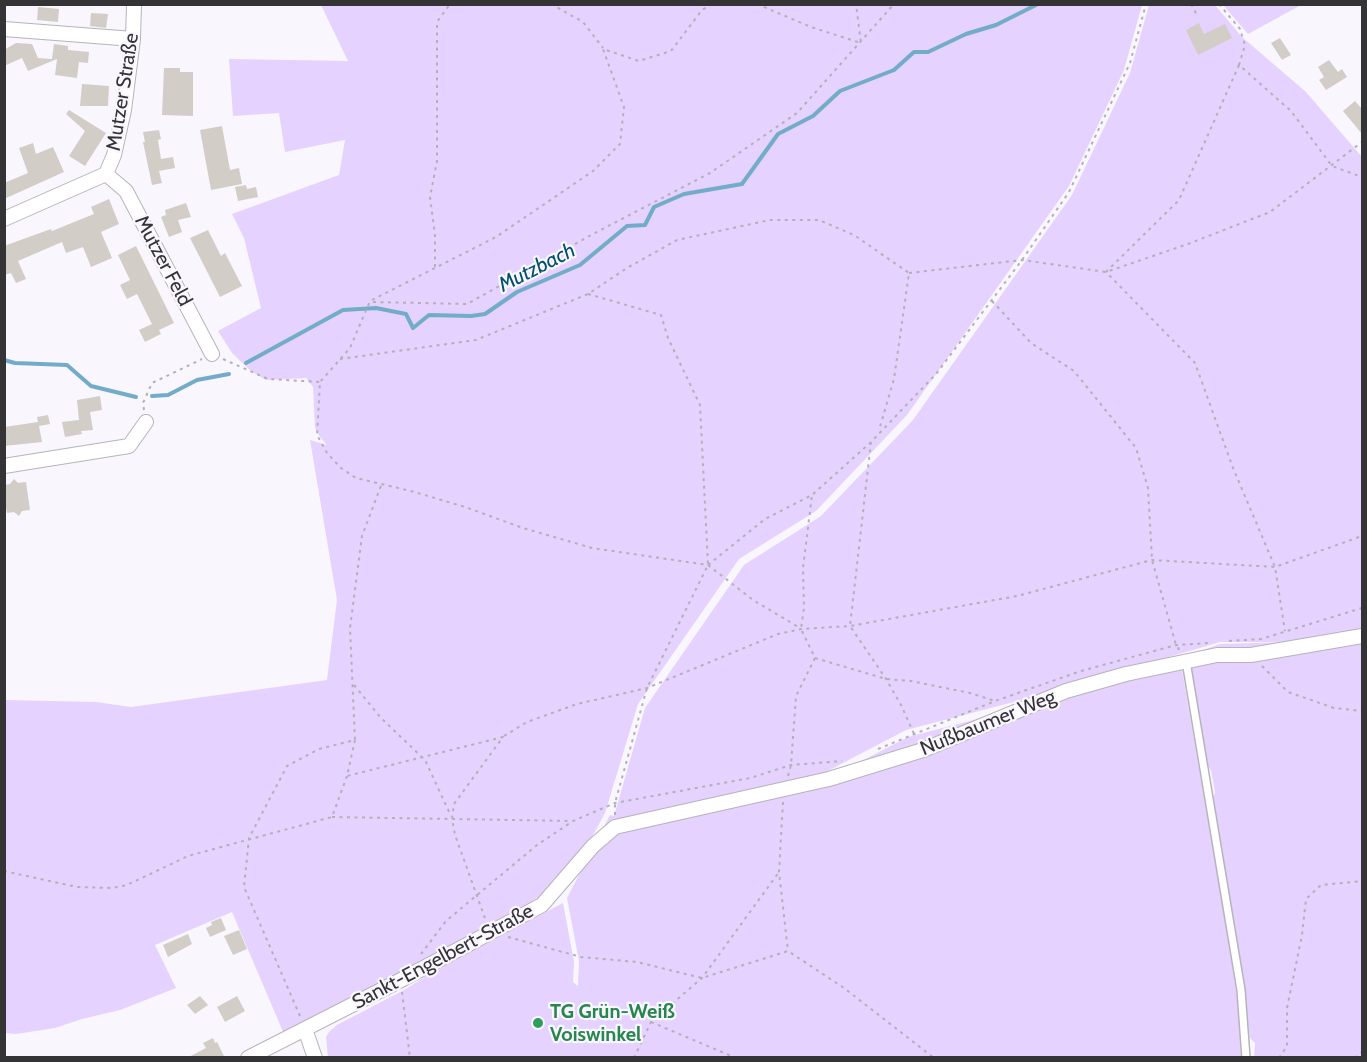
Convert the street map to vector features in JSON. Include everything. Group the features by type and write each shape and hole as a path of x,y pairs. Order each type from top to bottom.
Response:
{"street":[{"name":"Mutzer Straße","path":"4,219 106,174 114,155 124,110 134,39 134,4"},
{"path":"4,29 134,39"},
{"name":"Mutzer Feld","path":"106,174 126,191 212,354"},
{"path":"4,466 129,446 146,422"},
{"name":"Nußbaumer Weg","path":"615,827 829,779 923,750 1066,691 1126,674 1217,655 1270,653 1362,636"},
{"name":"Sankt-Engelbert-Straße","path":"248,1058 401,980 542,904 593,846 615,827"},
{"path":"305,1029 315,1058"}],"lane":[{"path":"1186,661 1241,990 1246,1058"}],"path":[{"path":"435,268 435,235 430,197 437,161 437,22 450,4"},
{"path":"551,4 583,22 603,49 624,107 620,144 593,171 496,237 370,302 358,325 350,348 320,382 317,435 327,453 340,468 356,478 382,483 465,507 523,528 591,548 708,566 753,600 801,629 815,658 886,679 911,681 970,693 995,701"},
{"path":"603,49 639,62 671,51 702,10 712,4"},
{"path":"757,4 811,27 861,43"},
{"path":"856,4 861,43"},
{"path":"370,302 466,304 710,173 797,113 894,4"},
{"path":"615,803 647,688 708,566 765,519 812,495 871,442 936,374 992,301 1070,192 1130,63 1146,4"},
{"path":"1191,4 1197,15"},
{"path":"1106,272 1179,200 1239,65 1245,45 1240,29 1219,4"},
{"path":"1239,65 1291,111 1332,166 1362,177"},
{"path":"340,359 476,340 588,294 627,268 677,240 770,220 819,220 854,234 909,273 1022,260 1106,272 1188,244 1270,212 1362,142"},
{"path":"1106,272 1196,363 1233,468 1275,567 1286,632 1270,653"},
{"path":"879,433 894,379 909,273"},
{"path":"588,294 661,315 668,338 700,405 708,566"},
{"path":"992,301 1032,343 1074,371 1136,448 1148,488 1152,561 1176,645 1186,661"},
{"path":"146,422 143,403 152,383 212,354 268,379 320,382"},
{"path":"871,442 850,626 886,679 923,750"},
{"path":"332,817 347,776 356,740 350,628 362,536 382,483"},
{"path":"801,629 804,608 803,568 812,495"},
{"path":"347,776 503,737 527,722 577,704 647,688 778,634 801,629 850,626 1017,596 1152,561 1275,567 1362,536"},
{"path":"1229,641 1261,639 1362,608"},
{"path":"872,752 995,701 1081,671 1176,645 1208,643"},
{"path":"1251,655 1288,692 1334,708 1362,711"},
{"path":"788,951 779,872 784,789 791,765 796,696 815,658"},
{"path":"353,684 381,718 425,760 452,819 455,835 491,932 580,957 637,962 702,978 788,951"},
{"path":"452,819 454,804 503,737"},
{"path":"305,1029 244,887 249,838 287,766 319,749 356,740"},
{"path":"420,955 446,921 537,845 573,821 615,803 750,778 791,765 851,760"},
{"path":"4,871 77,887 111,888 127,885 188,856 332,817 573,821"},
{"path":"634,1058 651,1022 702,978 779,872"},
{"path":"1279,1058 1287,1046 1287,1008 1302,935 1306,899 1321,885 1362,881"},
{"path":"788,951 844,988 934,1058"},
{"path":"401,980 410,1058"},
{"path":"651,1022 736,1058"},
{"path":"1355,1058 1362,1052"}],"shaded area":[{"path":"321,5 1142,5 1124,70 1069,186 907,415 816,511 739,559 638,704 605,813 565,887 284,1034 232,912 155,945 176,988 120,1010 55,1028 16,1034 5,1033 4,700 96,702 131,707 327,680 337,600 310,440 327,445 315,428 313,387 306,378 266,380 251,371 232,353 218,331 261,308 244,238 232,214 339,175 345,140 285,152 279,113 233,116 229,59 348,61"},
{"path":"1149,5 1215,5 1242,37 1306,92 1362,157 1362,1057 1254,1057 1255,1043 1250,1038 1234,921 1213,801 1215,792 1211,770 1207,765 1189,655 1220,644 1292,642 1220,642 1029,698 906,730 799,786 827,779 908,737 1031,705 1180,658 1239,1010 1241,1057 328,1058 326,1037 337,1025 563,903 574,962 573,982 578,986 579,961 567,898 610,815 614,816 645,708 744,565 821,516 913,420 1072,195 1130,73"},
{"path":"1223,5 1301,5 1248,34"}],"building":[{"path":"38,7 59,9 58,22 37,20"},
{"path":"91,13 108,14 106,28 90,26"},
{"path":"1199,23 1204,34 1225,24 1232,38 1198,55 1186,30"},
{"path":"1280,38 1291,55 1282,60 1271,43"},
{"path":"16,43 32,44 38,58 52,59 54,44 68,46 68,50 89,52 88,63 79,62 77,78 55,75 57,59 28,71 22,58 4,66 4,50"},
{"path":"1329,60 1338,72 1342,69 1347,77 1326,90 1319,80 1324,77 1318,67"},
{"path":"164,68 180,68 180,72 193,72 193,116 162,115"},
{"path":"82,84 109,86 108,106 80,106"},
{"path":"1355,101 1362,109 1362,134 1343,111"},
{"path":"69,110 106,133 85,166 69,156 85,131 66,114"},
{"path":"222,126 230,170 239,168 242,184 211,190 200,130"},
{"path":"159,130 161,159 173,157 175,168 159,171 162,183 152,185 143,132"},
{"path":"33,143 36,154 53,147 64,172 4,199 4,183 28,173 19,148"},
{"path":"246,185 247,189 256,187 258,197 238,201 235,187"},
{"path":"109,199 119,224 101,232 112,258 91,267 83,247 66,253 62,242 18,261 26,279 16,283 11,273 4,275 4,246 51,229 52,231 94,214 91,207"},
{"path":"186,203 191,217 178,220 182,232 169,237 161,217 166,215 165,210"},
{"path":"208,230 221,256 225,253 242,286 220,297 190,238"},
{"path":"136,246 174,323 159,330 161,334 145,342 139,330 152,324 137,294 127,299 120,285 130,280 118,255"},
{"path":"100,396 102,410 90,412 93,430 81,431 82,434 65,437 62,422 79,420 77,400"},
{"path":"48,415 50,424 39,426 42,442 4,446 4,427 38,422 37,417"},
{"path":"14,479 18,483 26,482 30,510 22,511 19,516 14,512 7,513 4,499 4,485 10,484"},
{"path":"221,918 226,930 210,937 206,928 212,925 211,922"},
{"path":"239,930 247,949 233,955 224,936"},
{"path":"188,934 192,944 168,957 163,945"},
{"path":"200,996 208,1005 195,1014 187,1005"},
{"path":"237,996 245,1011 225,1022 217,1007"},
{"path":"213,1038 225,1058 187,1058 206,1048 203,1043"}],"waterway":[{"name":"Mutzbach","path":"246,363 343,310 376,308 406,314 413,328 429,315 485,314 517,292 580,265 627,226 645,225 654,207 684,194 742,184 778,134 813,116 840,91 894,70 914,52 928,52 966,34 996,25 1038,4"},
{"name":"Mutzbach","path":"4,360 15,363 67,365 91,386 136,397"},
{"name":"Mutzbach","path":"152,396 168,395 197,380 229,374"}],"place":[{"name":"TG Grün-Weiß Voiswinkel","path":"538,1023"}]}
